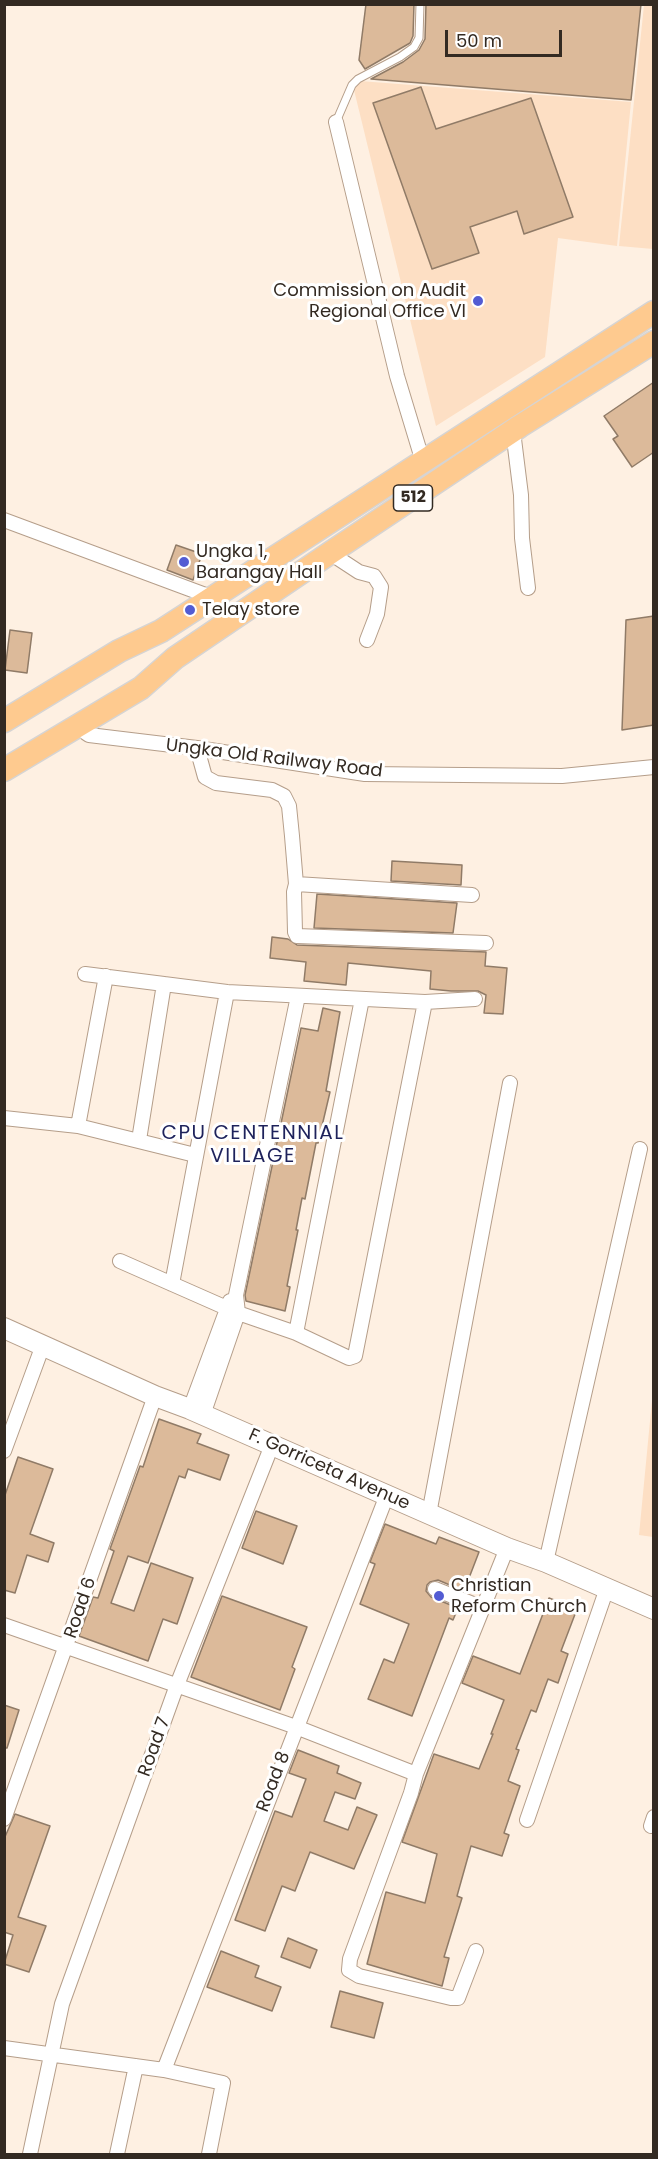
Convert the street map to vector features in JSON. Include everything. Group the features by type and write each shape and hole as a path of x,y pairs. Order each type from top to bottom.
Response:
{"main road":[{"name":"512","path":"4,721 119,651 160,631 654,312"},
{"name":"512","path":"4,770 141,688 175,658 330,553 517,428 652,346"},
{"path":"508,407 517,428"},
{"path":"211,597 228,623"},
{"name":"F. Gorriceta Avenue","path":"4,1328 155,1396 654,1609"}],"street":[{"path":"336,122 396,376 423,462"},
{"path":"517,428 528,588"},
{"path":"4,520 211,597"},
{"path":"330,553 359,572 374,576 381,587 377,614 367,640"},
{"name":"Ungka Old Railway Road","path":"81,724 89,735 197,748 365,774 562,776 654,767"},
{"path":"197,748 205,777 216,783 272,790 284,796 289,806 296,884 294,892 295,935 486,943"},
{"path":"296,884 472,895"},
{"path":"85,974 227,992 425,1002 475,999"},
{"path":"78,1126 106,976"},
{"path":"139,1140 164,984"},
{"path":"172,1284 227,992"},
{"path":"197,1412 233,1310 298,996"},
{"path":"296,1333 362,999"},
{"path":"120,1261 233,1310 296,1333 349,1358 355,1356 425,1002"},
{"path":"429,1514 510,1083"},
{"path":"4,1118 78,1126 195,1155"},
{"path":"546,1562 640,1149"},
{"path":"4,1451 43,1345"},
{"name":"Road 6","path":"4,1819 68,1646 155,1396"},
{"name":"Road 7","path":"30,2154 62,2004 177,1685 272,1445"},
{"name":"Road 8","path":"164,2070 387,1495"},
{"path":"476,1951 458,1998 359,1976 349,1970 350,1959 416,1774 507,1548"},
{"path":"527,1820 607,1588"},
{"path":"435,1589 483,1608"},
{"path":"4,1625 296,1727 416,1774"},
{"path":"4,2048 164,2070 223,2083 209,2154"},
{"path":"117,2154 136,2066"}],"lane":[{"path":"336,122 352,85 358,79 414,47 419,38 420,4"}],"shaded area":[{"path":"644,5 654,5 653,249 619,246"},
{"name":"Commission on Audit Regional Office VI","path":"360,81 631,102 617,246 558,238 545,357 436,426 354,90"},
{"path":"653,1390 654,1537 639,1535"}],"building":[{"path":"366,4 414,4 413,36 410,43 365,69 359,60"},
{"path":"426,4 641,4 631,100 371,79 403,62 419,50 425,39"},
{"path":"421,87 436,129 531,98 573,217 524,234 517,211 470,227 479,253 432,269 373,103"},
{"path":"654,382 654,452 632,467 613,439 618,436 604,416"},
{"name":"Ungka 1, Barangay Hall","path":"176,545 202,554 193,580 167,570"},
{"path":"654,616 654,725 622,730 626,620"},
{"path":"10,630 32,633 27,673 5,670"},
{"path":"392,861 462,865 461,885 391,881"},
{"path":"317,894 457,903 453,933 314,928"},
{"path":"272,937 288,939 297,945 486,952 485,966 507,968 503,1014 484,1013 486,995 478,991 430,989 431,971 348,963 346,985 304,981 306,962 270,958"},
{"path":"323,1008 340,1012 326,1091 330,1092 318,1143 316,1143 305,1199 302,1198 285,1311 246,1301 245,1295 301,1028 318,1031"},
{"path":"159,1419 201,1434 197,1443 229,1455 220,1480 188,1469 185,1478 179,1476 148,1563 128,1556 111,1603 134,1611 151,1563 193,1578 177,1624 163,1619 148,1661 79,1636 93,1597 98,1598 114,1551 110,1549 140,1466 143,1467"},
{"path":"18,1457 53,1469 30,1534 54,1543 48,1562 27,1555 15,1593 4,1590 4,1498"},
{"path":"256,1511 297,1526 283,1564 242,1548"},
{"path":"385,1524 436,1544 439,1537 479,1552 464,1591 438,1580 427,1585 426,1591 431,1597 458,1608 453,1620 449,1618 412,1716 368,1699 384,1659 394,1663 409,1624 360,1604 375,1564 370,1562"},
{"path":"222,1596 307,1627 292,1667 295,1669 280,1710 191,1677"},
{"path":"549,1598 577,1609 561,1651 568,1654 558,1683 548,1679 536,1712 531,1710 516,1749 519,1750 508,1781 520,1786 504,1833 509,1835 502,1856 471,1846 457,1896 462,1898 444,1957 449,1958 442,1986 367,1964 386,1892 425,1903 437,1854 402,1842 434,1754 479,1769 493,1734 491,1734 504,1700 462,1683 473,1656 520,1674"},
{"path":"4,1705 19,1710 7,1748 4,1748"},
{"path":"298,1750 339,1766 337,1773 361,1783 355,1799 335,1792 324,1821 348,1830 357,1807 377,1815 354,1869 310,1852 295,1891 282,1886 265,1931 235,1920 275,1811 292,1817 306,1779 289,1773"},
{"path":"15,1814 50,1826 18,1917 46,1926 29,1972 4,1964 13,1935 4,1932 4,1839"},
{"path":"288,1938 317,1950 310,1968 281,1957"},
{"path":"221,1951 259,1966 255,1977 281,1987 272,2011 207,1987"},
{"path":"340,1991 383,2003 374,2038 331,2027"}],"place":[{"name":"Commission on Audit Regional Office VI","path":"478,301"},
{"name":"Ungka 1, Barangay Hall","path":"184,562"},
{"name":"Telay store","path":"190,610"},
{"name":"Christian Reform Church","path":"439,1596"}],"district":[{"name":"CPU CENTENNIAL VILLAGE","path":"253,1146"}]}
